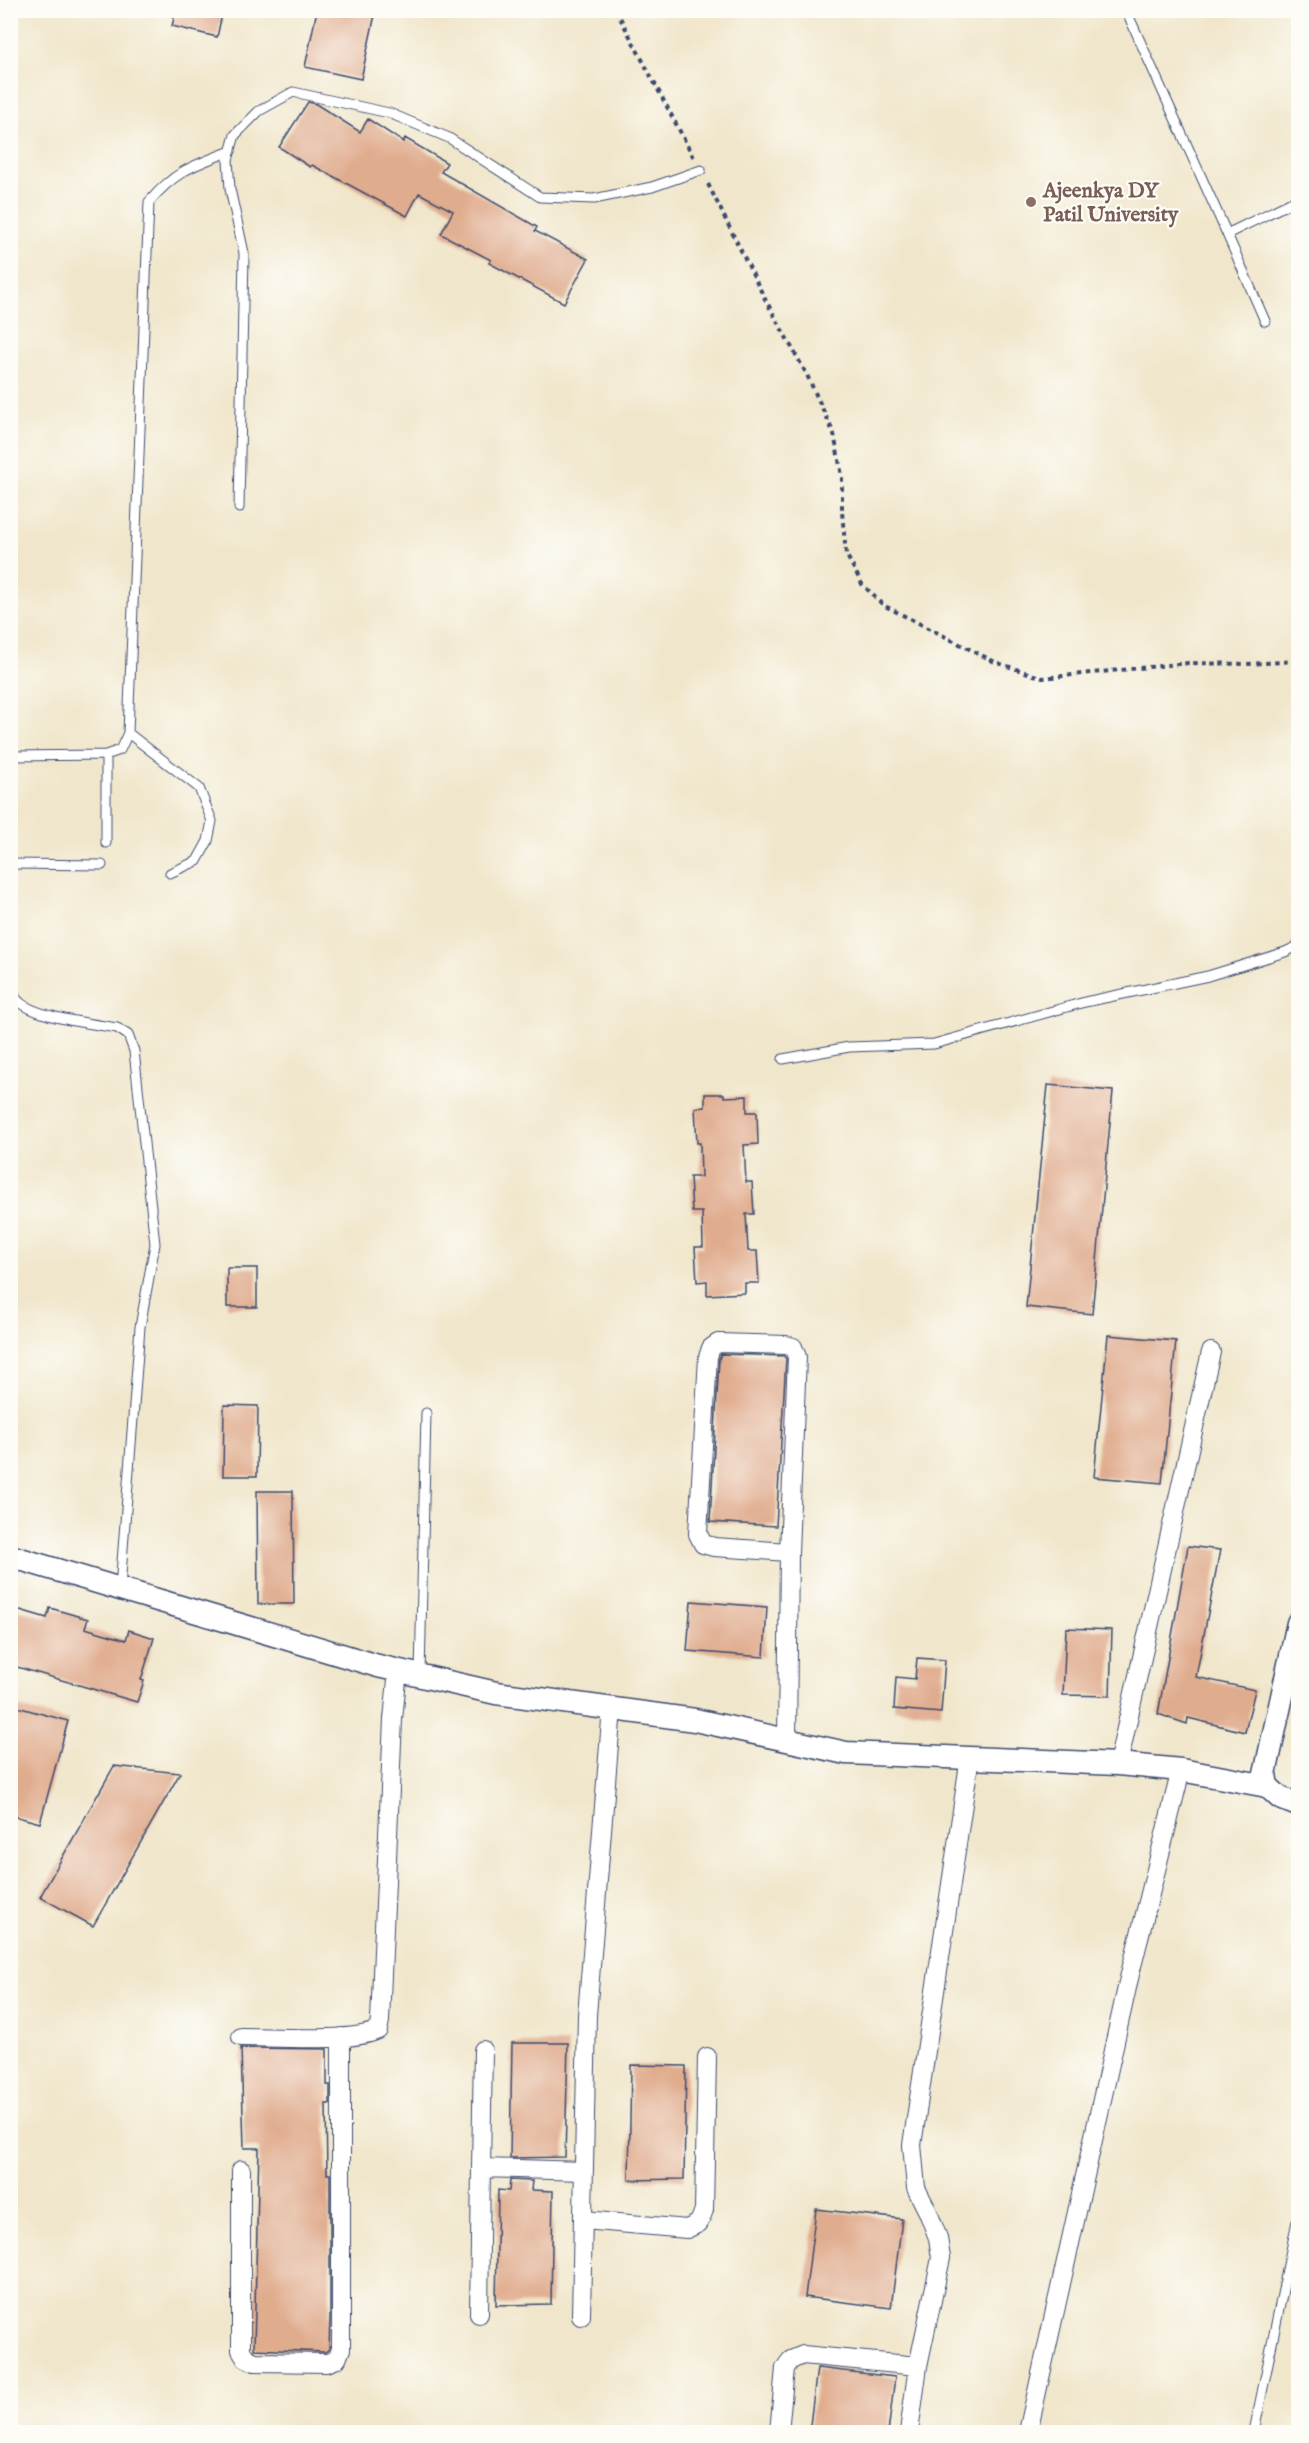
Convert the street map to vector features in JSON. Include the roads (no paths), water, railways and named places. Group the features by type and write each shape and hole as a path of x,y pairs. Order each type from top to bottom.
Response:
{"street":[{"path":"787,1740 789,1552 797,1357 793,1347 786,1345 718,1342 711,1348 708,1357 698,1534 704,1544 714,1547 789,1552"},
{"path":"1118,1764 1211,1352"},
{"path":"10,1556 398,1670 496,1693 695,1720 846,1753 1118,1764 1181,1770 1266,1786 1280,1798 1299,1805"},
{"path":"1266,1786 1265,1774 1299,1623"},
{"path":"241,2037 340,2037 369,2034 378,2030 393,1719 398,1670"},
{"path":"580,2316 587,2015 612,1708"},
{"path":"909,2433 918,2366 941,2258 935,2229 915,2187 912,2145 970,1757"},
{"path":"1028,2433 1130,1974 1181,1770"},
{"path":"241,2170 241,2349 246,2358 255,2362 327,2363 337,2359 341,2349 340,2037"},
{"path":"479,2314 483,2050"},
{"path":"584,2220 687,2229 699,2223 704,2210 707,2058"},
{"path":"481,2168 584,2172"},
{"path":"778,2433 785,2368 791,2360 803,2355 918,2366"}],"lane":[{"path":"1126,10 1265,321"},
{"path":"239,508 244,253 230,189 228,160 235,135 259,111 293,92 388,113 439,134 467,149 540,197 594,199 652,187 701,170"},
{"path":"10,756 106,755 120,750 128,733 149,202 165,183 191,167 231,151"},
{"path":"1227,234 1299,199"},
{"path":"128,733 199,788 212,821 208,841 197,861 170,873"},
{"path":"106,755 106,843"},
{"path":"10,864 102,865"},
{"path":"783,1059 849,1047 934,1044 1085,1002 1208,976 1299,946"},
{"path":"10,953 15,996 21,1004 37,1012 117,1028 128,1035 134,1051 155,1244 140,1327 120,1588"},
{"path":"420,1675 426,1413"},
{"path":"1254,2433 1299,2216"}],"place":[{"name":"Ajeenkya DY Patil University","path":"1031,202"}]}
